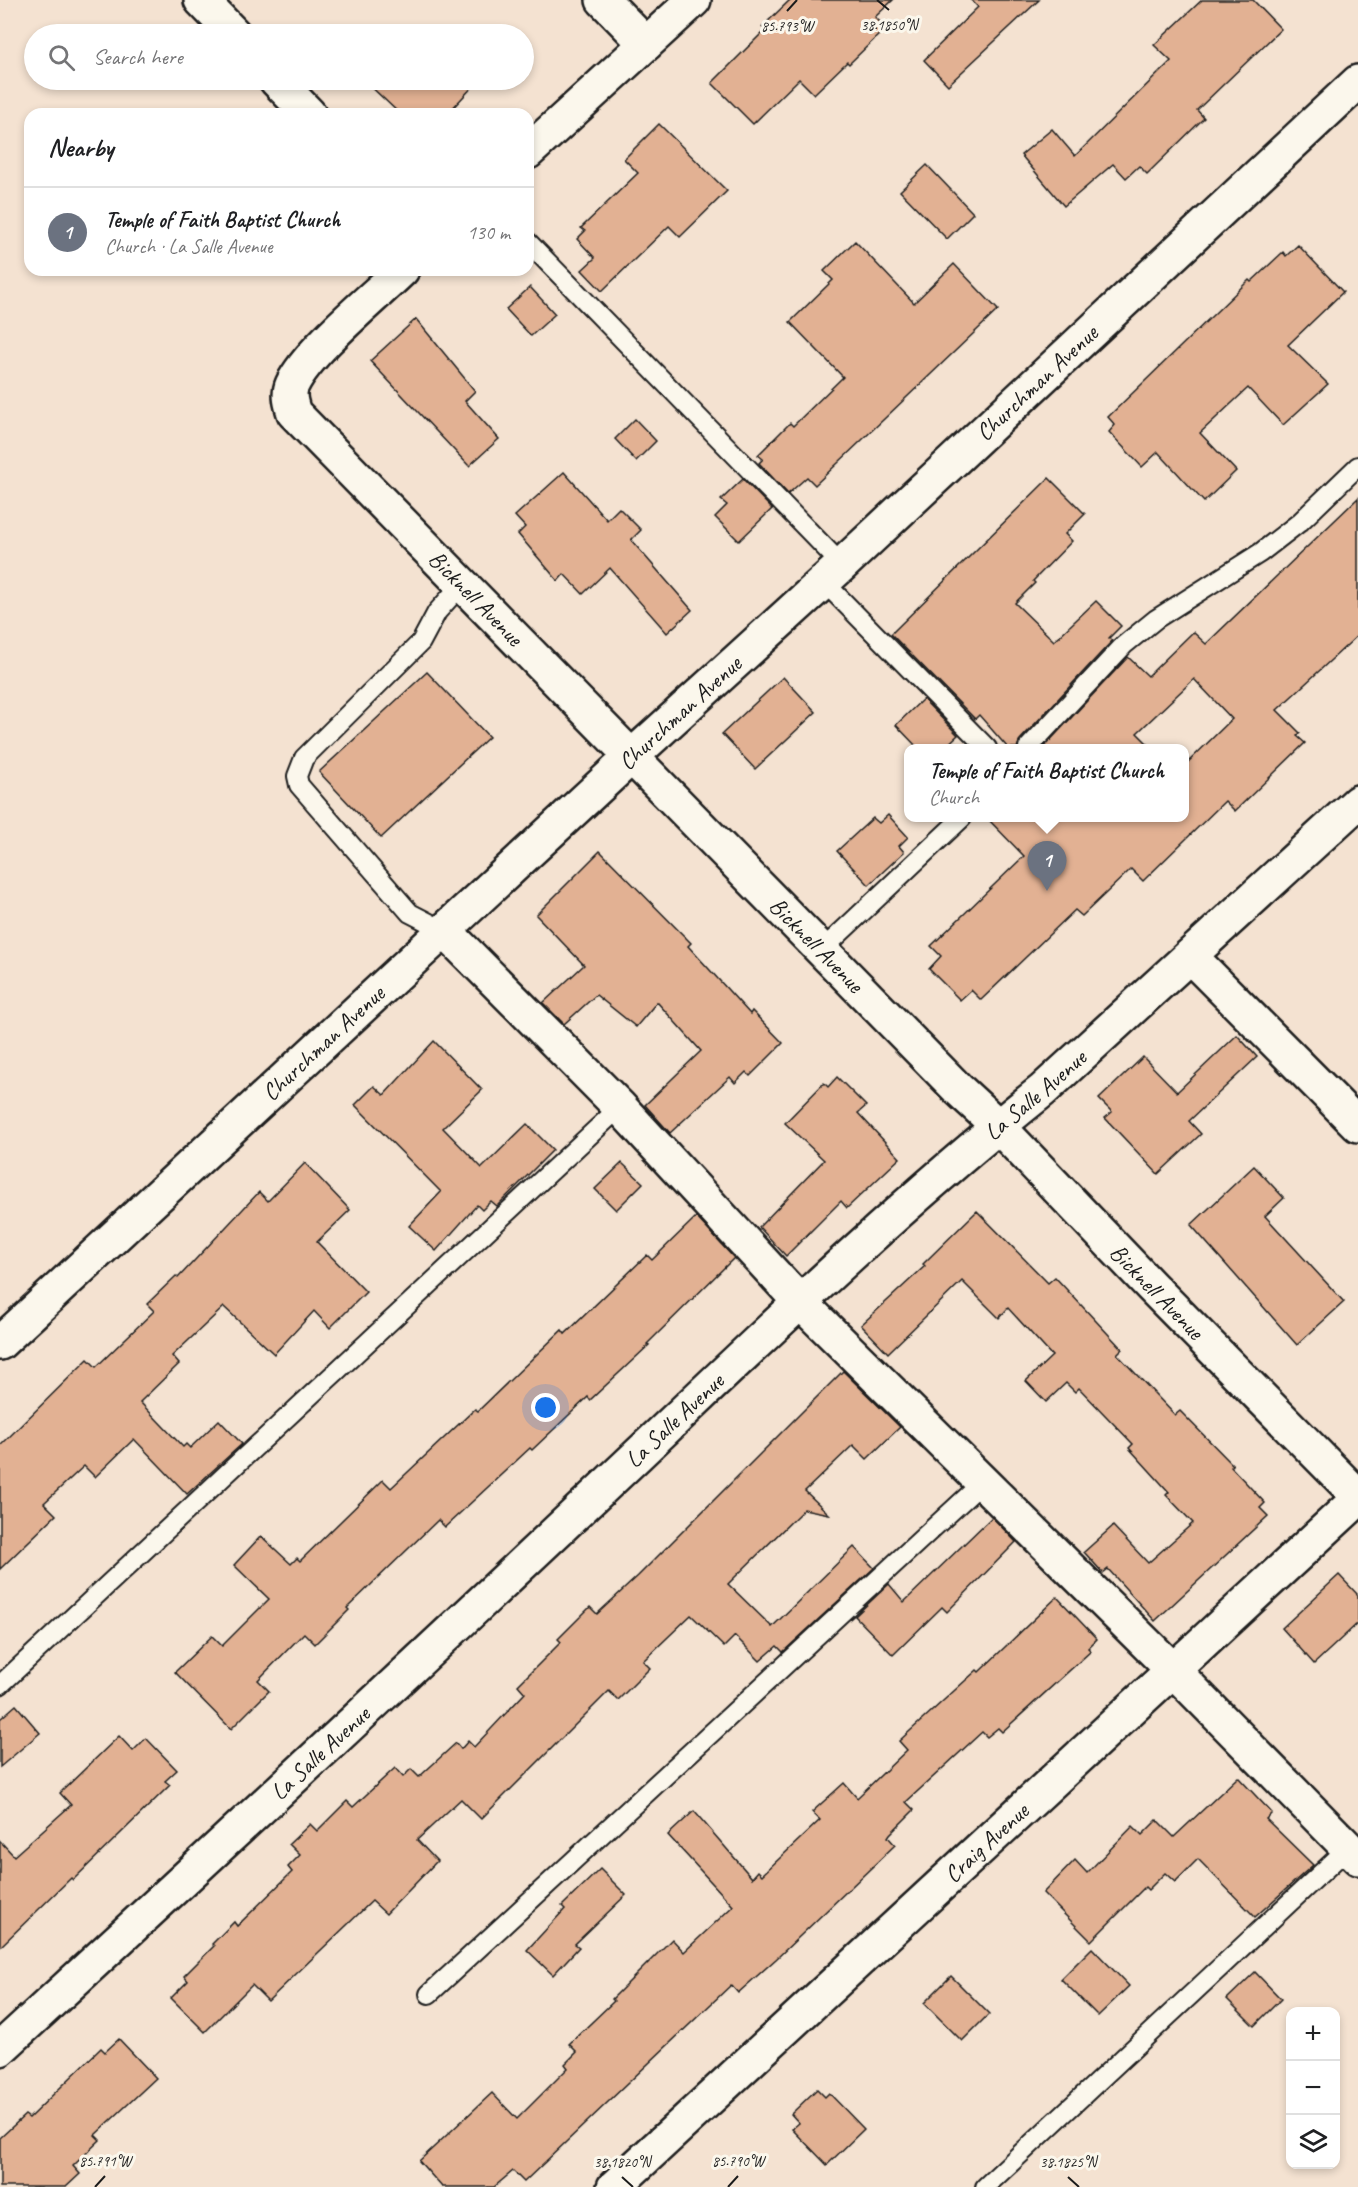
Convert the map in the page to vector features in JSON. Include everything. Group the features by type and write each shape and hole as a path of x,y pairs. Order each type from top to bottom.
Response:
{"street":[{"path":"201,0 224,24"},
{"path":"603,0 646,44"},
{"path":"534,147 694,0"},
{"name":"Churchman Avenue","path":"0,1343 630,758 833,574 1358,82"},
{"path":"286,90 303,108"},
{"name":"Bicknell Avenue","path":"396,276 307,362 291,387 290,402 294,413 630,758 958,1089 998,1125 1151,1286 1358,1497"},
{"name":"La Salle Avenue","path":"0,2049 301,1772 799,1301 998,1125 1043,1090 1358,802"},
{"path":"445,931 620,1107 799,1301 1173,1670 1353,1853"},
{"path":"1190,956 1358,1125"},
{"name":"Craig Avenue","path":"614,2187 1358,1497"}],"lane":[{"path":"534,249 833,574 983,744"},
{"path":"1032,744 1124,645 1156,619 1260,553 1300,522 1358,466"},
{"path":"445,931 410,913 299,785 297,776 304,758 421,642 436,612 462,584"},
{"path":"821,951 958,822"},
{"path":"0,1685 620,1107"},
{"path":"429,1994 983,1482"},
{"path":"985,2187 1353,1853"}],"building":[{"path":"790,0 893,0 875,17 886,28 849,64 847,62 814,94 799,79 753,124 712,83 765,30 762,27"},
{"path":"971,0 1039,0 948,85 924,60 978,7"},
{"path":"1202,0 1253,0 1281,29 1197,110 1204,118 1147,174 1139,166 1126,178 1113,164 1064,206 1021,155 1052,129 1075,156 1171,61 1154,45"},
{"path":"375,90 470,90 453,108 394,108"},
{"path":"659,124 727,191 680,237 669,226 602,291 582,270 595,258 577,239 585,231 581,228 638,173 624,159"},
{"path":"927,165 973,213 947,239 900,191"},
{"path":"855,241 914,303 954,264 998,310 815,485 807,477 788,494 759,463 763,459 758,455 790,423 793,426 843,377 790,322 833,280 824,271"},
{"path":"1298,245 1343,292 1288,345 1328,384 1283,425 1248,388 1200,433 1236,471 1204,502 1158,452 1142,467 1109,432 1115,425 1108,417 1249,280 1251,282 1283,252 1286,256"},
{"path":"530,287 555,314 531,336 506,309"},
{"path":"416,319 475,391 465,401 499,439 469,466 370,361"},
{"path":"635,419 656,441 636,461 615,439"},
{"path":"564,472 607,520 619,508 641,530 631,540 692,610 667,633 610,568 583,594 564,574 558,581 518,534 525,527 515,516"},
{"path":"1049,478 1085,514 1065,534 1072,541 1015,603 1054,641 1096,601 1121,626 1109,638 1112,641 1018,744 1004,744 979,715 975,719 891,634"},
{"path":"743,479 772,509 739,541 715,517 727,505 721,500"},
{"path":"1358,498 1358,635 1277,710 1300,733 1297,736 1305,743 1235,811 1225,801 1143,881 1131,869 1082,916 1075,910 981,1000 971,990 960,1000 929,969 941,956 931,946 1024,856 991,822 1189,822 1189,761 1232,719 1194,679 1137,733 1148,744 1047,744 1128,657 1148,676 1193,632 1206,644"},
{"path":"427,672 489,737 381,838 319,772"},
{"path":"783,677 816,712 755,769 722,734"},
{"path":"923,699 958,735 948,744 914,744 896,725"},
{"path":"888,815 908,837 899,846 904,852 869,885 837,851 873,818 879,823"},
{"path":"600,851 691,943 688,946 750,1014 752,1011 783,1043 750,1076 746,1072 735,1083 730,1077 670,1133 645,1105 701,1051 657,1002 636,1027 596,995 564,1024 543,1003 584,965 536,915"},
{"path":"1237,1035 1257,1057 1189,1121 1201,1134 1158,1174 1105,1118 1112,1112 1099,1099 1143,1057 1177,1092"},
{"path":"434,1041 482,1090 443,1128 482,1168 527,1124 553,1150 497,1206 491,1201 482,1210 477,1205 436,1251 409,1226 441,1192 355,1105 374,1086 384,1095"},
{"path":"837,1077 866,1106 858,1113 900,1158 847,1208 841,1201 786,1256 759,1227 824,1160 785,1123 824,1083 828,1087"},
{"path":"305,1163 350,1210 317,1242 366,1292 330,1328 314,1311 274,1354 224,1307 172,1356 179,1364 140,1402 183,1447 186,1444 190,1448 219,1420 242,1444 187,1494 134,1439 95,1477 84,1466 44,1503 56,1515 0,1569 0,1446 88,1359 96,1367 154,1311 147,1304 176,1276 178,1278 259,1192 268,1201"},
{"path":"622,1163 643,1183 616,1210 595,1189"},
{"path":"1254,1166 1284,1198 1265,1216 1344,1302 1297,1345 1191,1225"},
{"path":"977,1211 1048,1283 1055,1277 1122,1349 1117,1354 1175,1415 1180,1411 1233,1465 1231,1467 1265,1503 1260,1508 1268,1516 1155,1621 1108,1569 1103,1573 1084,1552 1113,1526 1148,1563 1193,1523 1166,1495 1169,1492 1129,1448 1133,1444 1079,1388 1075,1392 1066,1383 1046,1402 1026,1381 1052,1356 1008,1308 999,1318 962,1281 888,1353 861,1325 925,1266 923,1264"},
{"path":"696,1217 734,1258 647,1344 649,1345 590,1400 588,1397 445,1527 438,1520 347,1608 349,1610 315,1644 304,1633 258,1680 269,1691 231,1729 175,1672 212,1636 222,1646 269,1599 234,1565 261,1536 291,1564 297,1558 300,1561 383,1480 391,1488 475,1409 478,1411 562,1330 565,1334 647,1255 652,1260"},
{"path":"843,1371 900,1427 867,1459 853,1445 805,1491 829,1514 804,1509 728,1584 772,1627 854,1547 874,1568 783,1652 777,1646 760,1661 735,1636 724,1647 691,1615 643,1661 650,1668 618,1700 609,1691 481,1819 461,1799 417,1840 437,1861 386,1914 372,1901 268,2001 252,1985 205,2032 171,1998 188,1981 184,1976 214,1946 212,1944 234,1922 237,1926 292,1872 288,1867 300,1855 289,1844 310,1824 317,1831 347,1801 353,1807 395,1768 403,1777 411,1769 419,1777 456,1743 461,1749 468,1741 474,1747 525,1693 518,1685 561,1642 558,1639 590,1607 597,1614 638,1576"},
{"path":"992,1517 1016,1542 947,1612 942,1607 893,1655 855,1616 889,1584 904,1602"},
{"path":"1339,1575 1358,1595 1358,1623 1314,1664 1282,1628"},
{"path":"1057,1597 1097,1639 1088,1648 1091,1651 1002,1732 998,1728 987,1737 982,1732 906,1802 914,1810 888,1837 895,1845 738,1993 731,1985 524,2182 513,2171 494,2187 442,2187 419,2161 492,2093 517,2119 568,2068 565,2064 577,2052 569,2044 614,2001 612,1999 672,1939 684,1952 733,1906 668,1835 694,1811 752,1878 758,1871 762,1875 820,1820 812,1812 844,1783 857,1798 907,1750 899,1741 977,1670 979,1672"},
{"path":"16,1705 40,1733 0,1767 0,1719"},
{"path":"119,1736 133,1751 146,1738 177,1770 165,1781 170,1785 73,1880 71,1878 0,1947 0,1841 14,1856 71,1805 60,1793"},
{"path":"1238,1777 1272,1813 1266,1819 1313,1865 1255,1917 1198,1859 1175,1882 1165,1873 1148,1890 1145,1887 1091,1941 1043,1893 1075,1860 1087,1873 1133,1826 1142,1835 1157,1820 1174,1837"},
{"path":"600,1869 626,1895 575,1944 579,1947 553,1975 527,1950 565,1909 562,1906"},
{"path":"1092,1948 1129,1986 1098,2016 1061,1979"},
{"path":"1255,1972 1281,1999 1254,2026 1227,1999"},
{"path":"951,1976 989,2014 962,2041 924,2003"},
{"path":"119,2039 156,2078 95,2135 100,2140 73,2166 80,2174 66,2187 0,2187 0,2138 25,2115 29,2118 101,2048 105,2052"},
{"path":"817,2089 825,2097 829,2093 864,2129 827,2165 792,2129 799,2123 791,2114"}],"place":[{"name":"Temple of Faith Baptist Church","path":"1047,891"}]}
